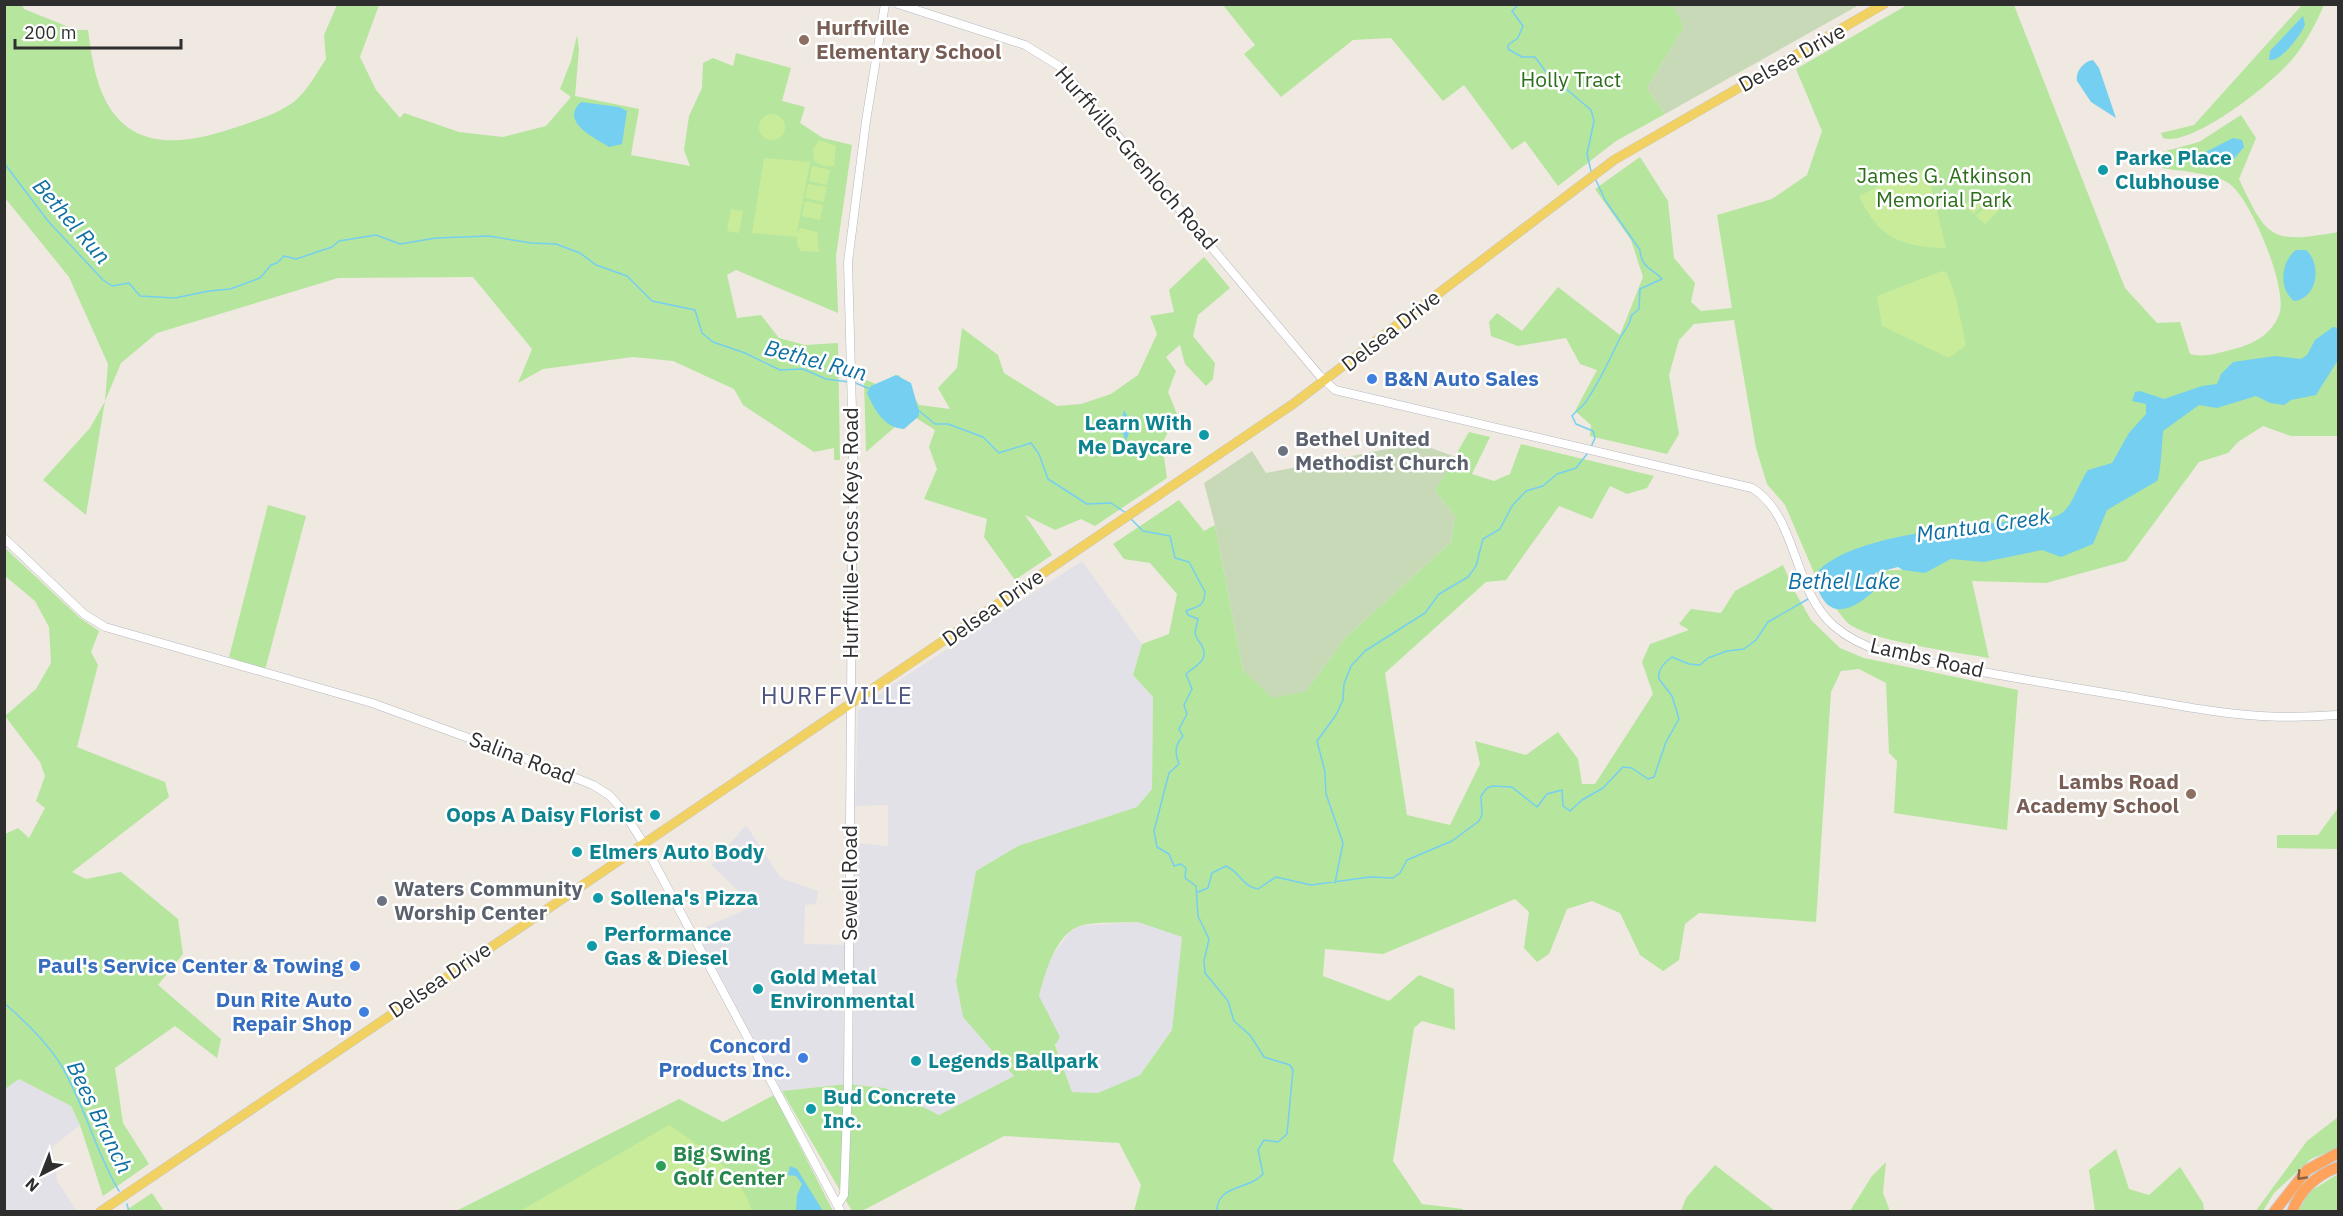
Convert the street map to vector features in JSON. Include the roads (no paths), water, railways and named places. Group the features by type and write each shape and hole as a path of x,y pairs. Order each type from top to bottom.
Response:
{"highway":[{"path":"2274,1212 2307,1170 2338,1153"},
{"path":"2292,1212 2308,1186 2321,1175 2338,1167"}],"main road":[{"name":"Hurffville-Cross Keys Road","path":"851,705 853,448 850,240 885,4"},
{"name":"Hurffville-Grenloch Road","path":"898,4 1025,45 1059,66 1325,382"},
{"name":"Delsea Drive","path":"100,1212 1325,382 1614,159 1884,4"},
{"name":"Lambs Road","path":"1325,382 1335,390 1744,485 1757,491 1766,498 1784,529 1806,589 1819,610 1843,633 1873,648 1902,657 2014,678 2245,715 2338,716"},
{"name":"Salina Road","path":"4,538 97,623 372,704 574,777 602,790 615,801 644,844 840,1208"},
{"name":"Sewell Road","path":"840,1208 844,1195 848,1094 851,705"}],"water":[{"path":"2303,16 2305,25 2295,41 2279,57 2269,60 2270,51"},
{"path":"2093,60 2099,68 2116,118 2091,102 2077,81 2077,74 2081,68 2086,62"},
{"path":"581,102 619,107 627,111 622,144 609,147 588,134 576,123 575,109"},
{"path":"2233,138 2242,140 2244,147 2227,167 2190,160"},
{"path":"2296,250 2306,250 2311,256 2316,271 2313,287 2308,294 2294,301 2285,290 2283,275 2287,261"},
{"name":"Bethel Lake","path":"2333,327 2338,328 2338,360 2316,395 2291,400 2284,405 2270,403 2256,396 2217,408 2199,405 2163,431 2157,481 2107,510 2093,544 2061,557 2042,550 1984,562 1951,559 1925,573 1903,570 1898,567 1875,573 1874,591 1860,602 1845,609 1831,607 1820,594 1814,576 1830,562 1852,551 1879,542 1939,530 2057,516 2069,505 2088,470 2112,463 2129,433 2146,414 2146,404 2132,401 2135,392 2140,391 2164,399 2202,386 2217,384 2221,374 2233,362 2275,356 2301,359 2307,355 2315,340"},
{"path":"896,375 911,383 919,411 919,416 904,429 885,421 867,393 871,386"},
{"path":"1124,410 1132,424 1126,441 1120,427"},
{"path":"790,1166 797,1169 823,1211 796,1211 797,1195 802,1184 796,1176 788,1175"}],"waterway":[{"path":"1519,4 1512,11 1523,26 1518,38 1508,45 1508,49 1522,57 1535,57 1546,72 1557,77 1564,87 1591,110 1594,121 1587,154 1591,171"},
{"name":"Bethel Run","path":"4,163 48,221 103,280 112,286 129,283 140,296 175,298 230,289 260,278 271,265 284,256 296,259 332,247 339,241 376,235 400,244 436,238 489,236 531,243 556,244 580,253 596,265 627,276 652,301 695,310 702,333 713,342 745,353 780,370 803,369 826,379 849,382"},
{"path":"1591,447 1595,438 1593,431 1576,424 1572,416 1590,395 1628,326 1631,316 1639,309 1640,289 1662,279 1643,261 1640,250 1605,200 1595,178"},
{"name":"Bethel Run","path":"853,382 870,389"},
{"name":"Bethel Run","path":"918,410 935,424 948,424 983,437 999,453 1031,443 1039,454 1048,479 1087,504 1111,503 1126,513"},
{"path":"1335,883 1343,843 1326,794 1325,772 1317,741 1336,715 1343,700 1344,684 1351,666 1365,651 1425,613 1439,594 1468,577 1476,566 1483,539 1500,529 1512,506 1526,491 1543,486 1557,474 1576,468 1587,454"},
{"name":"Bethel Run","path":"1131,519 1143,531 1170,536 1175,558 1189,562 1205,592 1201,604 1186,611 1188,615 1198,619 1195,633 1204,651 1204,656 1200,663 1186,674 1192,689 1184,705 1187,714 1179,729 1183,736 1176,750 1179,764 1169,773 1154,831 1157,847 1169,854 1174,866 1181,864 1186,868 1185,878 1196,886 1198,916 1209,939 1204,961 1205,973 1228,1001 1234,1021 1250,1035 1264,1057 1290,1065 1293,1070 1287,1134 1278,1142 1264,1140 1258,1150 1263,1174 1222,1196 1217,1212"},
{"name":"Mantua Creek","path":"1198,892 1208,888 1212,873 1226,866 1253,888 1258,889 1276,877 1311,885 1370,877 1393,878 1400,873 1407,860 1452,841 1479,821 1482,815 1481,796 1487,788 1512,787 1537,807 1547,794 1562,790 1563,806 1570,811 1582,800 1603,788 1623,767 1632,768 1648,779 1654,777 1666,742 1679,719 1672,696 1659,679 1659,672 1664,664 1672,657 1689,664 1700,665 1708,658 1727,651 1744,649 1756,640 1768,622 1808,599"},
{"name":"Bees Branch","path":"4,1003 35,1032 61,1065 119,1191"},
{"name":"Bees Branch","path":"127,1204 129,1212"}],"place":[{"name":"Hurffville Elementary School","path":"804,40"},
{"name":"Parke Place Clubhouse","path":"2103,170"},
{"name":"B&N Auto Sales","path":"1372,379"},
{"name":"Learn With Me Daycare","path":"1204,435"},
{"name":"Bethel United Methodist Church","path":"1283,451"},
{"name":"Lambs Road Academy School","path":"2191,794"},
{"name":"Oops A Daisy Florist","path":"655,815"},
{"name":"Elmers Auto Body","path":"577,852"},
{"name":"Sollena's Pizza","path":"598,898"},
{"name":"Waters Community Worship Center","path":"382,901"},
{"name":"Performance Gas & Diesel","path":"592,946"},
{"name":"Paul's Service Center & Towing","path":"355,966"},
{"name":"Gold Metal Environmental","path":"758,989"},
{"name":"Dun Rite Auto Repair Shop","path":"364,1012"},
{"name":"Concord Products Inc.","path":"803,1058"},
{"name":"Legends Ballpark","path":"916,1061"},
{"name":"Bud Concrete Inc.","path":"811,1109"},
{"name":"Big Swing Golf Center","path":"661,1166"}],"district":[{"name":"HURFFVILLE","path":"837,696"}],"park label":[{"name":"Holly Tract","path":"1571,80"},
{"name":"James G. Atkinson Memorial Park","path":"1944,188"}]}
